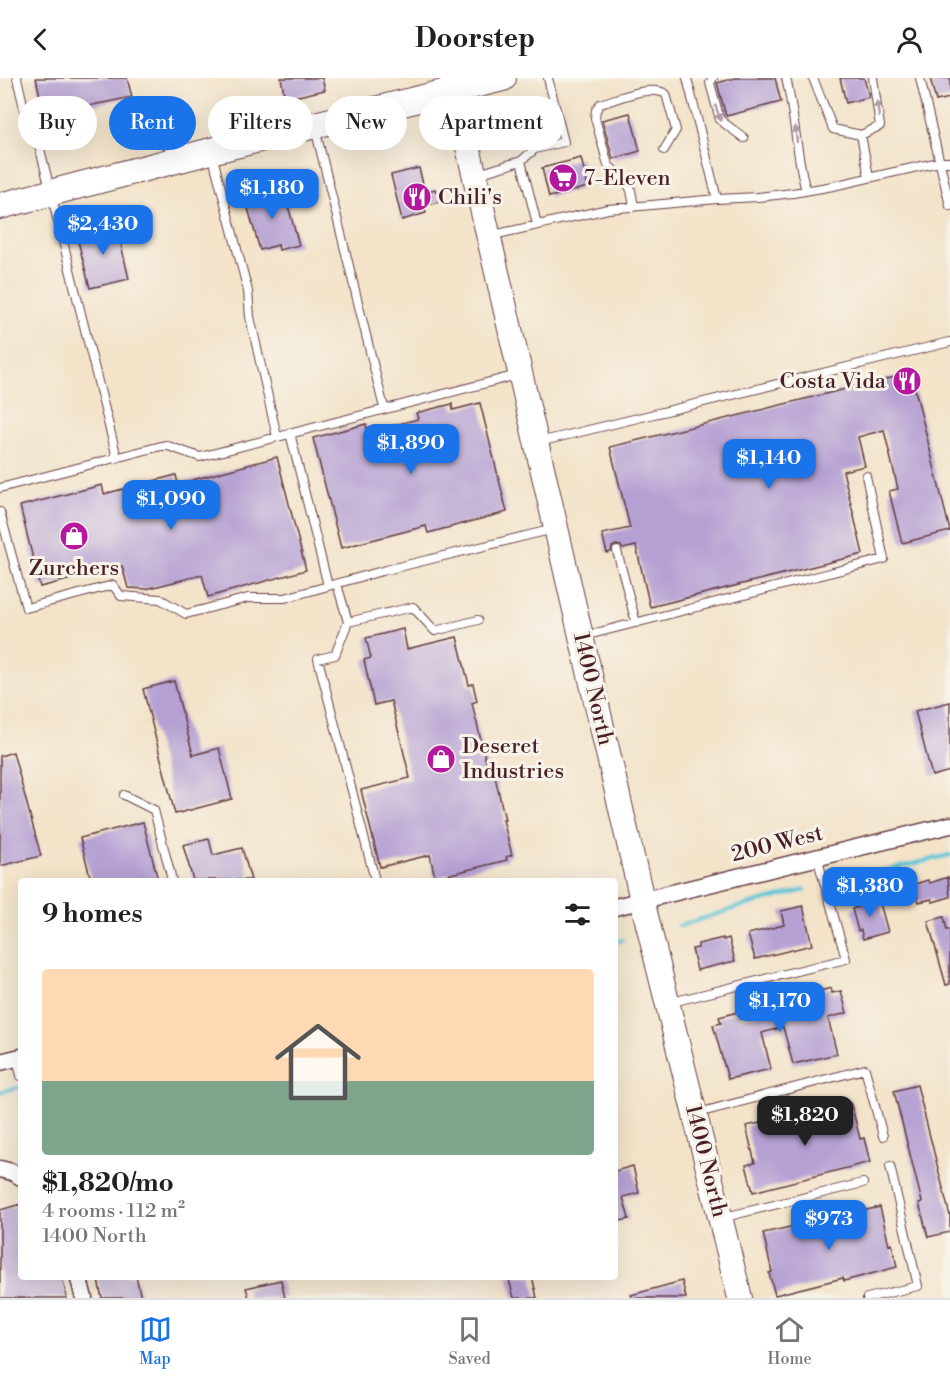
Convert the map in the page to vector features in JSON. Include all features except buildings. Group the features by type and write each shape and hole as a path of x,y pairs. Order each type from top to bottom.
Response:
{"main road":[{"path":"314,125 454,84 503,78"},
{"name":"1400 North","path":"454,84 642,900 740,1298"},
{"path":"0,206 212,150"}],"street":[{"name":"200 West","path":"618,906 950,825"},
{"path":"0,1062 18,1058"},
{"path":"0,1169 18,1175"},
{"path":"79,1280 84,1298"}],"lane":[{"path":"17,78 29,130 38,141 52,194 117,458"},
{"path":"475,175 521,161 535,149 564,142 548,78"},
{"path":"687,78 717,199"},
{"path":"713,78 710,82 720,120 744,138"},
{"path":"786,78 793,105 801,172 806,190"},
{"path":"813,78 833,129 861,135 880,126 873,78"},
{"path":"920,78 950,206"},
{"path":"634,207 631,190 627,183 608,165 595,118 596,110 600,104 651,90 660,90 666,94 676,130 664,150"},
{"path":"314,125 384,408"},
{"path":"861,135 869,177"},
{"path":"212,150 248,291 250,317 277,437"},
{"path":"521,161 537,224"},
{"path":"489,236 608,209 758,197 806,190 939,162 950,162"},
{"path":"536,442 950,342"},
{"path":"0,488 165,446 200,457 521,374"},
{"path":"290,433 333,585 348,622 335,655 318,659 374,878"},
{"path":"581,637 884,559 866,476"},
{"path":"0,512 26,608 113,585 121,596 160,599 186,614 248,598 285,598 556,529"},
{"path":"617,551 636,623"},
{"path":"348,622 413,607 435,631 478,620"},
{"path":"124,795 154,810 171,878"},
{"path":"668,1004 846,959 818,858"},
{"path":"695,1114 865,1069 883,1136"},
{"path":"867,1298 918,1286 890,1166"},
{"path":"720,1218 863,1183"}],"waterway":[{"path":"838,882 950,855"},
{"path":"679,926 805,890"},
{"path":"618,941 622,940"},
{"path":"0,1092 18,1088"}],"place":[{"name":"7-Eleven","path":"563,178"},
{"name":"Chili's","path":"417,197"},
{"name":"Costa Vida","path":"907,381"},
{"name":"Zurchers","path":"74,536"},
{"name":"Deseret Industries","path":"441,759"}]}
